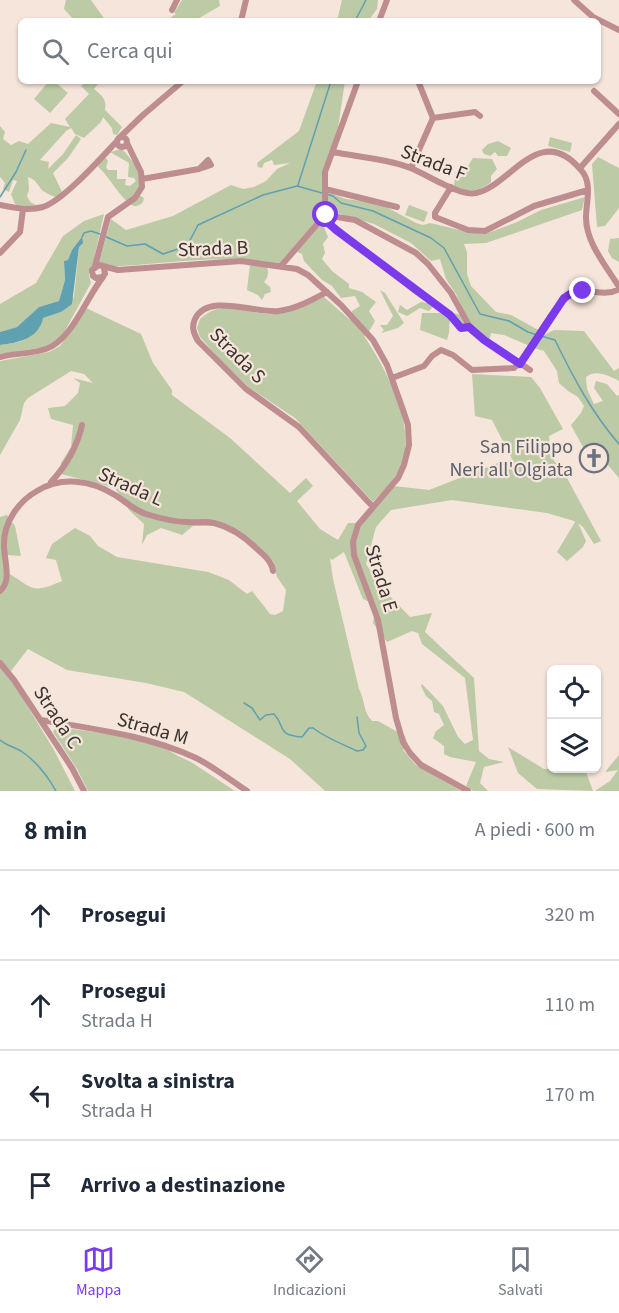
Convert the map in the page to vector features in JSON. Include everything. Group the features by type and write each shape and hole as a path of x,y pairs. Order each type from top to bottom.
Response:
{"street":[{"path":"172,10 177,0"},
{"path":"242,18 246,0"},
{"path":"380,18 387,0"},
{"path":"574,0 595,18"},
{"path":"601,21 619,30"},
{"path":"0,206 38,208 52,202 106,153 121,143 137,120 179,84"},
{"path":"281,266 324,217 324,175 357,84"},
{"path":"411,168 433,118 419,84"},
{"path":"422,91 423,84"},
{"path":"594,91 619,114"},
{"path":"433,118 476,112 480,116"},
{"path":"392,378 426,365 432,356 441,350 451,354 472,370 514,368 520,364 569,295 580,291 607,293 619,288 588,232 586,217 588,189 586,178 580,168 619,124"},
{"path":"88,300 92,272 109,215 138,194 142,179 137,163 121,143"},
{"name":"Strada F","path":"333,152 411,168 470,194 484,191 526,159 544,153 564,156 580,168"},
{"path":"142,179 199,169"},
{"path":"451,187 435,217 477,232 492,229 537,205 588,189"},
{"path":"325,192 397,207"},
{"path":"0,253 20,232 23,209"},
{"path":"324,217 346,217 357,221 418,255 451,293 469,327 477,335 530,370"},
{"path":"324,217 397,277 450,315 461,328 469,327"},
{"path":"0,357 41,351 57,344 68,332 105,274 98,257"},
{"name":"Strada B","path":"103,267 118,270 224,261 281,266"},
{"path":"95,266 103,267"},
{"name":"Strada E","path":"281,266 303,272 327,292 368,334 392,378 408,425 409,445 401,473 356,528 354,550 380,625 401,735 410,753 421,765 468,791"},
{"name":"Strada B","path":"102,277 118,270"},
{"path":"93,276 102,277"},
{"name":"Strada S","path":"327,292 296,307 278,311 213,306 204,309 198,315 194,322 194,332 198,341 246,389 299,427 372,507"},
{"path":"497,369 507,355"},
{"path":"48,485 76,446 82,425"},
{"name":"Strada L","path":"0,591 6,582 4,543 8,524 24,500 48,485 64,481 89,484 109,492 144,513 171,520 210,522 220,525 248,541 270,562 273,571"},
{"name":"Strada C","path":"0,663 9,672 72,768 84,791"},
{"name":"Strada M","path":"40,720 127,734 163,746 198,759 247,791"}],"green space":[{"path":"66,0 91,0 104,18 72,18 64,9"},
{"path":"182,0 219,0 220,6 199,18 170,18 176,14 174,13"},
{"path":"342,0 378,0 377,9 370,18 338,18"},
{"path":"46,84 58,84 68,93 50,113 34,99"},
{"path":"98,84 94,89 105,100 105,110 122,127 117,135 113,134 112,128 103,117 101,122 84,138 75,134 71,128 66,131 40,160 49,162 48,169 63,154 76,135 81,139 68,158 53,173 63,194 58,198 48,194 28,177 27,196 30,202 36,205 23,208 15,204 11,194 17,181 13,180 9,192 3,189 5,183 0,177 0,126 5,132 3,139 11,145 19,141 28,144 51,123 70,127 65,119 89,94 81,86"},
{"path":"316,84 345,84 338,128 322,176 330,193 346,199 379,203 423,225 430,223 485,234 541,210 585,197 582,210 486,243 464,244 467,252 467,274 471,286 496,312 511,315 540,331 530,346 504,335 491,333 489,342 471,328 464,331 458,328 451,312 466,317 456,294 446,279 440,259 431,261 411,243 374,224 323,209 310,228 323,225 328,237 323,244 325,253 322,259 332,271 349,284 349,288 362,292 376,302 369,311 375,321 367,335 364,336 381,364 397,398 402,416 405,450 401,465 373,502 295,418 250,388 222,362 200,337 197,328 200,319 219,309 276,314 295,310 324,297 350,320 352,311 360,306 355,296 341,298 332,286 322,280 304,261 302,254 297,252 309,229 279,264 215,259 107,267 99,262 111,219 126,230 173,216 231,185 243,189 254,187 266,181 277,169 290,163 274,165 272,160 264,163 262,168 258,167 257,163 299,131"},
{"path":"550,137 572,143 570,152 548,146"},
{"path":"498,141 511,148 507,156 498,156 495,152 490,156 484,154 482,150 488,144"},
{"path":"122,149 131,160 138,175 139,195 144,198 143,202 137,206 121,195 98,167 101,158 106,158 108,170 117,170 117,179 126,179 125,185 130,186 136,181 128,177 129,163 110,152"},
{"path":"598,157 619,168 619,208 605,226 597,227 592,164"},
{"path":"473,158 492,159 497,169 491,176 491,182 482,188 473,190 454,187 455,171 457,177 464,177"},
{"path":"409,205 428,212 424,222 405,215"},
{"path":"104,214 89,275 91,283 61,338 45,347 0,354 0,345 26,339 43,318 61,312 74,297 79,247 72,250 68,260 64,261 65,280 59,301 39,307 17,327 0,332 0,304 36,283 63,236 84,221"},
{"path":"619,238 619,262 612,258 608,251 610,239"},
{"path":"250,265 266,265 267,267 268,276 264,282 270,287 271,292 265,294 262,300 258,295 247,290"},
{"path":"380,290 385,293 404,323 398,328 381,333 384,330 380,325 387,325 393,316"},
{"path":"433,299 436,303 429,311 420,308 407,316 398,312 400,305 407,310 421,302 426,303"},
{"path":"86,308 141,334 153,363 172,390 172,395 230,438 290,493 306,478 313,486 297,501 320,529 338,540 348,523 361,523 394,486 429,490 498,463 514,463 492,420 475,416 472,374 531,377 540,388 563,429 549,436 550,455 567,478 601,541 594,544 578,523 586,541 583,547 567,561 557,552 574,521 547,513 452,500 391,510 376,527 366,564 384,590 410,617 432,613 425,632 474,678 479,751 489,759 504,762 484,767 480,783 488,791 473,791 466,786 476,762 444,754 444,746 433,738 436,731 444,725 439,714 434,712 432,701 426,696 421,686 422,684 443,706 458,737 465,744 473,740 465,678 422,644 418,633 412,631 387,642 373,623 375,604 363,599 344,552 332,560 330,558 359,689 367,714 372,721 378,721 405,736 408,745 403,750 416,765 461,791 325,791 290,759 184,692 146,683 67,670 28,649 11,671 0,660 0,517 7,515 15,526 21,556 7,555 4,571 31,587 43,588 62,581 56,560 46,558 52,544 75,528 90,536 98,546 117,557 208,572 229,580 247,594 252,591 270,614 275,615 283,611 286,590 277,577 273,561 229,526 193,526 182,535 161,528 147,535 142,545 144,524 129,510 115,488 61,474 61,463 71,447 73,425 51,419 48,408 65,406 78,393 80,383 73,378 93,383 84,374 71,371 28,398 24,403 20,420 0,455 0,361 49,352 60,346"},
{"path":"422,313 442,313 450,318 447,340 420,330"},
{"path":"554,330 584,331 614,371 619,368 619,381 598,373 586,377 587,389 594,404 603,401 594,388 596,381 607,384 617,396 619,395 619,478 596,451 584,449 571,425 584,406 578,397 559,383 557,371 544,351 534,348 544,335"},
{"path":"0,666 8,674 54,750 75,791 0,791"},
{"path":"56,727 150,739 235,791 88,791 53,732"},
{"path":"508,747 547,769 547,773 586,773 593,791 537,789 518,773"},
{"path":"619,755 619,791 595,791 610,781 618,770 605,772"}],"water":[{"path":"82,237 83,243 79,247 72,304 61,312 43,318 37,331 26,339 0,345 0,332 17,327 39,307 59,301 65,280 64,261 68,260"}],"waterway":[{"path":"357,18 366,0"},
{"path":"298,185 330,84"},
{"path":"0,197 16,172 26,150"},
{"path":"104,236 127,246 145,244 163,254 187,246 198,225 263,195 297,186 322,193"},
{"path":"326,194 333,196 341,203 373,211 431,238 444,248 480,314 509,321 537,335"},
{"path":"82,237 84,233 91,231 100,234"},
{"path":"541,336 555,340 584,394 600,420 619,444"},
{"path":"244,703 252,708 260,720 266,715 274,714 283,730 288,734 302,737 309,728 313,728 357,751 363,750 366,746 359,733 357,717"},
{"path":"0,740 32,759 56,791"}],"place":[{"name":"San Filippo Neri all'Olgiata","path":"594,458"}],"route":[{"path":"326,215 323,218 336,230 450,315 461,328 469,327 520,364 564,298 573,292 583,291"}]}
